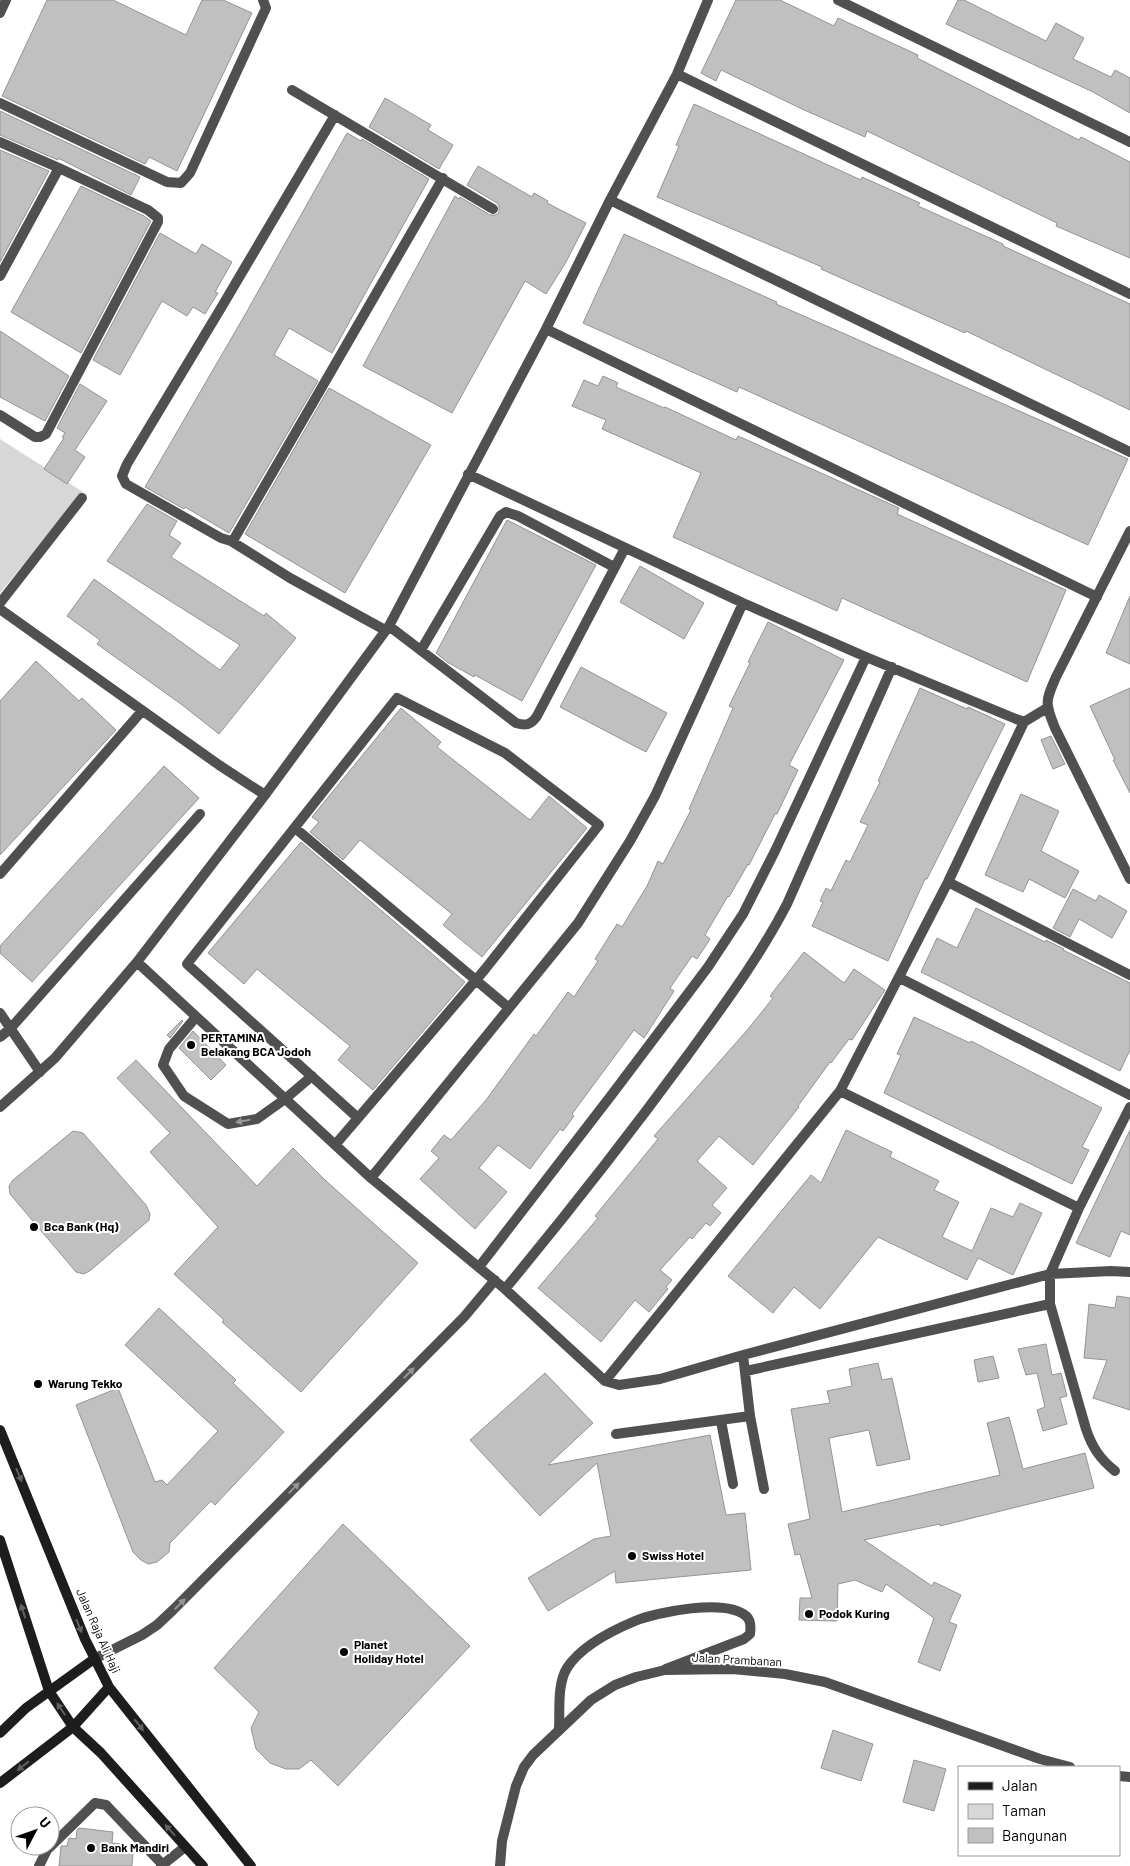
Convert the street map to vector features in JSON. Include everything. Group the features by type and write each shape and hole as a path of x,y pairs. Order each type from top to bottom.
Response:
{"main road":[{"name":"Jalan Raja Ali Haji","path":"0,1430 94,1659 109,1687 251,1866"},
{"path":"0,1540 49,1691 73,1727 100,1753 202,1866"},
{"path":"0,1733 26,1708 94,1659"},
{"path":"0,1783 73,1727 109,1687"}],"street":[{"path":"0,13 6,0"},
{"path":"0,103 167,182 181,183 190,173 266,8 263,0"},
{"path":"0,1107 55,1058 137,962 265,795 387,628 546,329 610,200 677,74 708,0"},
{"path":"838,0 1130,142"},
{"path":"677,74 1130,294"},
{"path":"292,90 493,208"},
{"path":"335,116 222,308 127,464 122,476 126,484 221,538 231,541 290,578 387,628 421,650 516,723 522,725 532,723 537,716 625,548"},
{"path":"0,142 148,210 158,218 158,222 46,434 35,437 0,415"},
{"path":"0,276 60,168"},
{"path":"231,541 443,178"},
{"path":"610,200 1130,452"},
{"path":"546,329 1097,597"},
{"path":"468,474 743,603 866,657 1024,722"},
{"path":"0,603 82,498"},
{"path":"421,650 500,516 506,512 518,516 614,568"},
{"path":"1130,531 1056,678 1049,694 1047,708 1055,728 1130,879"},
{"path":"371,1178 578,923 630,841 655,796 743,603"},
{"path":"0,609 219,765 265,795"},
{"path":"478,1267 643,1054 708,967 743,914 866,657"},
{"path":"505,1288 646,1111 742,979 769,938 787,904 892,667"},
{"path":"335,1145 476,980 599,825 505,753 397,698 188,964 358,1118"},
{"path":"605,1381 840,1091 948,882 1024,722 1047,708"},
{"path":"0,874 142,710"},
{"path":"0,1038 200,814"},
{"path":"295,828 509,1008"},
{"path":"948,882 1130,975"},
{"path":"137,962 371,1178 505,1288 605,1381 619,1385 660,1379 743,1355 1050,1274 1130,1272"},
{"path":"900,978 1130,1095"},
{"path":"0,1013 40,1072"},
{"path":"196,1017 170,1049 163,1065 184,1096 228,1124 256,1119 285,1099 312,1076"},
{"path":"840,1091 1079,1208"},
{"path":"1115,1471 1099,1457 1092,1445 1050,1304 1050,1274 1079,1208 1130,1107"},
{"path":"94,1659 142,1635 173,1610 464,1317 495,1280"},
{"path":"746,1371 1050,1304"},
{"path":"743,1355 750,1416 764,1489"},
{"path":"616,1434 750,1416"},
{"path":"721,1420 733,1484"},
{"path":"559,1728 561,1688 566,1670 579,1654 593,1643 636,1620 683,1609 720,1607 734,1610 746,1616 751,1625 750,1634 744,1639 665,1670"},
{"name":"Jalan Prambanan","path":"500,1866 502,1841 516,1786 524,1768 533,1755 559,1728 591,1700 615,1685 636,1677 665,1670 732,1669 785,1674 825,1682 1040,1759 1066,1766"},
{"path":"39,1866 47,1850 95,1802 106,1805 162,1866 185,1847"}],"green space":[{"path":"0,439 83,492 0,593"}],"building":[{"path":"47,0 113,0 186,35 202,0 223,0 252,13 177,171 149,157 145,164 2,96"},
{"path":"736,0 780,0 834,26 838,18 918,55 917,58 1079,140 1081,137 1130,162 1130,258 1056,226 1057,223 867,131 865,137 721,70 716,81 701,73"},
{"path":"958,0 964,0 1046,41 1056,23 1084,38 1073,59 1111,77 1115,70 1130,78 1130,113 1093,92 946,24"},
{"path":"385,98 431,125 428,130 453,145 439,169 369,127"},
{"path":"694,104 861,180 862,177 920,203 918,206 1130,304 1130,410 966,331 965,333 821,269 822,267 657,197 679,146 676,145"},
{"path":"0,111 140,177 131,195 58,158 58,160 0,135"},
{"path":"347,133 361,141 362,139 429,179 332,353 289,328 274,355 318,381 229,533 185,507 184,509 145,487"},
{"path":"0,150 49,171 0,262"},
{"path":"478,166 532,197 534,193 548,201 547,203 586,223 566,262 546,294 525,281 452,413 363,366 455,196 459,199 460,197 490,215 496,215 499,212 497,203 467,185"},
{"path":"81,186 151,221 81,353 11,312"},
{"path":"160,233 196,254 202,244 232,262 215,292 218,293 205,314 193,307 187,316 162,301 120,375 93,360"},
{"path":"624,234 777,302 776,304 1128,459 1088,545 739,387 737,392 583,323"},
{"path":"0,331 69,376 45,421 0,397"},
{"path":"603,376 618,383 616,387 665,407 736,440 738,436 888,503 899,508 897,514 1066,590 1027,682 842,598 837,611 673,537 701,473 602,429 606,420 572,406 584,380 598,386"},
{"path":"80,384 107,401 75,450 85,457 67,484 44,469 64,438 62,437 65,433 57,428"},
{"path":"329,388 431,445 345,593 245,534"},
{"path":"147,504 177,521 169,535 181,543 171,557 264,616 266,613 296,638 219,734 181,704 97,644 100,640 67,616 94,579 220,670 240,645 107,561"},
{"path":"507,520 596,565 522,701 447,662 436,653"},
{"path":"640,566 704,603 684,639 620,602"},
{"path":"1130,596 1130,664 1106,653"},
{"path":"768,622 844,660 789,765 798,770 777,814 775,814 749,865 705,935 710,939 697,959 692,956 670,988 674,991 644,1038 634,1030 572,1114 574,1116 563,1131 560,1129 530,1169 498,1145 479,1168 507,1192 475,1229 420,1179 439,1158 431,1151 444,1135 451,1140 486,1100 534,1034 536,1036 568,992 574,997 598,961 595,959 617,924 622,927 647,886 658,861 663,864 691,810 689,809 733,708 729,706"},
{"path":"36,661 79,701 82,698 116,730 0,855 0,701"},
{"path":"581,667 667,713 646,752 560,707"},
{"path":"920,688 1005,724 927,879 925,879 888,961 812,926 823,902 820,901 826,888 831,891 846,860 850,862 868,825 860,822 880,782 878,781"},
{"path":"1130,688 1130,793 1113,760 1115,760 1090,706"},
{"path":"401,708 441,742 437,747 530,820 549,796 587,828 482,957 443,925 452,914 360,840 343,860 310,832 319,822 312,817"},
{"path":"1051,736 1065,764 1053,769 1041,740"},
{"path":"164,766 199,798 32,982 0,953 0,946"},
{"path":"1021,794 1059,811 1041,851 1079,871 1065,898 1029,879 1023,892 985,875"},
{"path":"301,842 465,982 373,1090 338,1060 350,1046 257,969 244,984 208,953"},
{"path":"1073,889 1096,901 1099,895 1127,911 1112,938 1079,919 1070,937 1053,928"},
{"path":"976,908 1045,942 1046,940 1130,983 1130,1050 1120,1071 921,972 937,938 957,948"},
{"path":"804,952 844,983 854,969 885,990 852,1040 849,1039 830,1062 799,1107 753,1165 719,1136 697,1161 727,1188 712,1205 721,1213 710,1226 706,1223 692,1239 690,1237 660,1270 672,1280 666,1287 668,1289 649,1312 635,1300 601,1342 538,1288 598,1218 595,1216 658,1139 654,1136 773,998 770,996"},
{"path":"914,1017 970,1043 971,1041 1102,1108 1082,1147 1089,1150 1072,1184 884,1093 901,1055 897,1054"},
{"path":"183,1021 170,1038 167,1035"},
{"path":"193,1031 226,1065 211,1080 179,1048"},
{"path":"136,1060 257,1186 293,1148 325,1180 418,1263 301,1392 222,1322 224,1320 174,1274 218,1227 150,1152 170,1133 117,1078"},
{"path":"846,1130 892,1152 890,1157 939,1181 934,1190 959,1202 942,1237 972,1251 991,1208 1013,1217 1020,1203 1042,1213 1013,1275 978,1258 967,1280 878,1237 820,1309 794,1287 773,1313 728,1276 811,1175 821,1183"},
{"path":"1130,1130 1130,1235 1121,1231 1110,1257 1076,1243"},
{"path":"73,1131 83,1133 146,1205 150,1214 149,1220 84,1274 76,1272 10,1194 9,1186 13,1180"},
{"path":"1117,1296 1130,1298 1130,1410 1093,1398 1107,1360 1084,1358 1089,1304 1115,1308"},
{"path":"159,1308 236,1380 233,1383 284,1432 215,1505 211,1501 170,1543 169,1552 157,1562 148,1564 133,1552 76,1405 118,1388 155,1482 162,1480 167,1485 218,1431 125,1345"},
{"path":"1046,1344 1052,1375 1061,1373 1067,1396 1060,1398 1067,1424 1043,1431 1037,1410 1045,1407 1037,1373 1026,1375 1018,1349"},
{"path":"993,1356 999,1378 978,1382 974,1360"},
{"path":"878,1363 882,1380 892,1378 910,1459 877,1466 869,1430 829,1438 842,1512 1000,1475 987,1423 1009,1417 1023,1469 1085,1453 1094,1488 940,1526 940,1524 864,1540 932,1586 934,1582 961,1595 949,1622 957,1625 940,1671 918,1662 934,1618 886,1584 882,1592 855,1580 838,1584 837,1621 799,1620 800,1598 812,1598 800,1554 795,1555 788,1524 810,1519 791,1409 830,1403 827,1391 852,1386 849,1369"},
{"path":"545,1373 593,1423 548,1465 710,1435 726,1515 745,1513 751,1570 616,1583 615,1571 548,1611 528,1578 594,1539 611,1536 597,1463 540,1516 470,1440"},
{"name":"Planet Holiday Hotel","path":"343,1524 470,1646 338,1786 311,1760 299,1769 286,1769 270,1763 256,1749 251,1728 259,1712 214,1668"},
{"path":"833,1730 873,1744 861,1781 821,1768"},
{"path":"914,1760 946,1769 934,1811 903,1802"},
{"name":"Bank Mandiri","path":"79,1828 113,1832 112,1843 121,1844 120,1850 133,1852 132,1866 59,1866 61,1846 67,1846 69,1838 76,1839"}],"place":[{"name":"PERTAMINA Belakang BCA Jodoh","path":"191,1045"},
{"name":"Bca Bank (Hq)","path":"34,1227"},
{"name":"Warung Tekko","path":"38,1384"},
{"name":"Swiss Hotel","path":"632,1556"},
{"name":"Podok Kuring","path":"809,1614"},
{"name":"Planet Holiday Hotel","path":"344,1652"},
{"name":"Bank Mandiri","path":"91,1848"}]}
